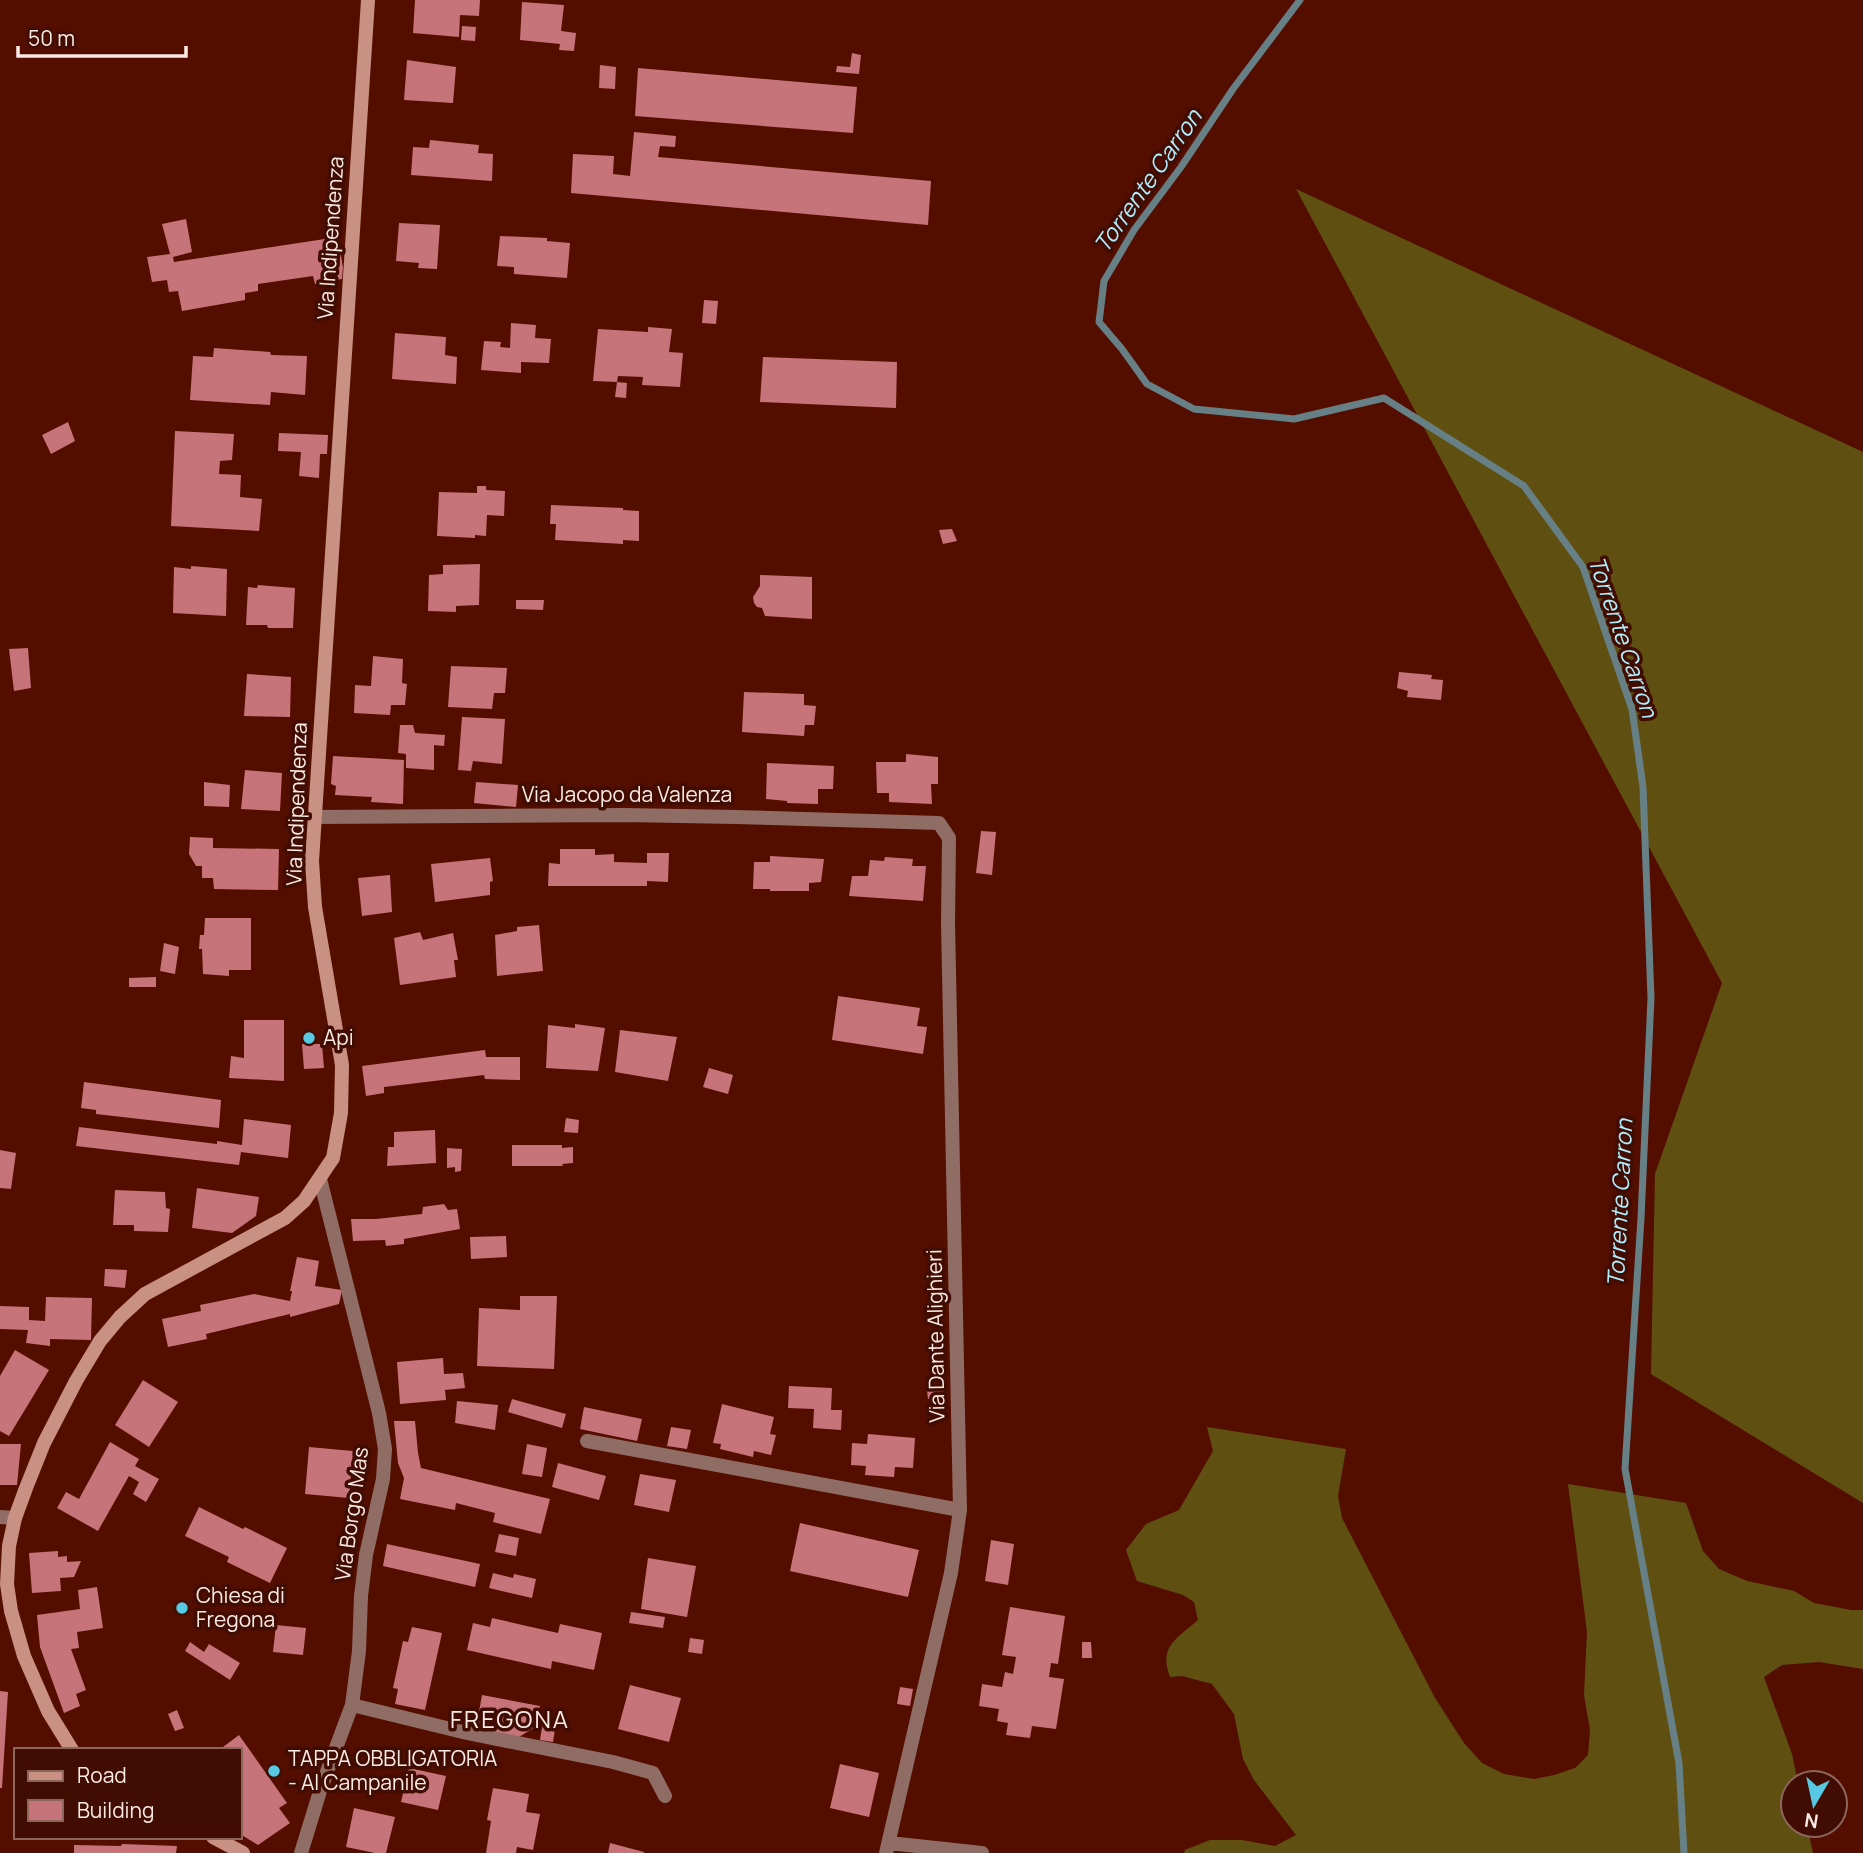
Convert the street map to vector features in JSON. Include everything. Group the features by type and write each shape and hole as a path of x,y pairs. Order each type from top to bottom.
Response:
{"main road":[{"name":"Via Indipendenza","path":"71,1748 48,1712 24,1656 11,1611 7,1584 8,1517 76,1381 100,1340 145,1294 285,1218 304,1200 333,1158 341,1113 342,1065 315,907 313,861 368,0"},
{"path":"217,1839 243,1853"}],"street":[{"name":"Via Jacopo da Valenza","path":"315,817 624,815 939,823"},
{"name":"Via Dante Alighieri","path":"939,823 949,838 948,923 960,1510 951,1573 887,1848 982,1853"},
{"name":"Via Borgo Mas","path":"301,1853 321,1788 352,1705 359,1651 361,1596 383,1479 385,1449 379,1413 320,1179"},
{"path":"587,1441 960,1510"},
{"path":"352,1705 653,1773 665,1797"}],"shaded area":[{"path":"1296,189 1863,452 1863,1503 1651,1374 1655,1174 1722,983"},
{"path":"1207,1427 1346,1449 1338,1496 1342,1518 1435,1698 1464,1743 1482,1763 1504,1774 1534,1779 1554,1775 1575,1768 1588,1755 1590,1730 1584,1695 1587,1632 1568,1484 1686,1503 1703,1551 1719,1569 1747,1581 1794,1591 1814,1603 1863,1610 1863,1669 1819,1662 1782,1665 1764,1677 1795,1769 1779,1769 1779,1839 1810,1839 1813,1853 1184,1853 1185,1850 1210,1840 1242,1840 1275,1846 1296,1835 1254,1780 1243,1759 1234,1714 1212,1684 1182,1676 1170,1677 1166,1658 1168,1650 1177,1638 1198,1620 1194,1602 1183,1595 1137,1581 1126,1550 1146,1524 1179,1510 1213,1451"}],"building":[{"path":"415,0 480,0 479,16 460,15 459,37 413,33"},
{"path":"522,2 564,5 561,31 576,33 574,51 559,50 560,44 520,40"},
{"path":"462,26 476,27 475,41 461,40"},
{"path":"852,53 861,55 859,74 836,72 837,66 850,67"},
{"path":"407,60 456,67 453,103 404,100"},
{"path":"600,65 616,67 615,89 599,88"},
{"path":"638,68 857,87 853,133 635,116"},
{"path":"634,132 676,136 675,147 660,146 658,157 931,181 928,225 571,193 573,154 614,156 613,174 630,176"},
{"path":"430,140 479,145 478,153 493,154 492,181 411,175 413,147 429,148"},
{"path":"186,219 192,252 173,257 174,262 338,237 342,279 315,284 313,276 258,284 258,291 245,293 245,300 182,311 178,291 169,292 167,280 152,282 147,257 170,254 162,224"},
{"path":"399,223 440,225 437,269 418,268 419,263 396,261"},
{"path":"500,236 547,238 547,241 570,243 567,278 514,274 514,267 497,266"},
{"path":"704,300 718,301 716,324 702,323"},
{"path":"511,323 536,325 535,338 551,339 549,363 521,362 521,373 481,370 484,341 501,342 500,347 510,348"},
{"path":"648,327 672,329 669,352 683,353 680,387 642,385 643,377 618,376 617,382 593,381 598,329 648,332"},
{"path":"395,333 446,337 445,355 457,357 456,384 392,379"},
{"path":"214,348 307,356 305,395 271,392 270,405 190,400 193,356 213,357"},
{"path":"763,357 897,362 896,408 760,402"},
{"path":"617,382 627,383 626,398 615,397"},
{"path":"68,422 75,441 51,454 42,435"},
{"path":"175,431 234,434 232,460 220,461 219,474 241,475 240,497 262,499 259,531 171,526"},
{"path":"279,433 328,435 327,454 320,454 319,478 299,476 301,452 278,451"},
{"path":"477,486 486,486 486,490 505,491 504,516 487,515 486,536 437,536 439,492 477,493"},
{"path":"551,505 639,511 639,541 623,540 623,544 555,540 556,524 550,524"},
{"path":"952,529 957,541 943,544 939,530"},
{"path":"480,564 479,605 456,606 456,612 428,611 429,575 443,574 443,565"},
{"path":"191,566 227,569 226,616 173,613 174,567 191,569"},
{"path":"760,575 812,577 812,619 765,616 762,608 754,603 753,597 760,586"},
{"path":"258,585 295,588 293,628 246,625 248,587 257,588"},
{"path":"516,600 544,600 543,610 516,609"},
{"path":"28,648 31,688 14,691 9,649"},
{"path":"373,656 403,659 402,683 407,684 405,705 391,705 390,715 354,713 355,685 371,686"},
{"path":"451,666 507,668 505,693 494,693 492,709 448,707"},
{"path":"1399,672 1432,675 1431,679 1443,680 1441,700 1407,697 1408,691 1397,688"},
{"path":"247,674 291,677 290,717 244,716"},
{"path":"744,692 804,694 804,705 816,706 814,725 805,725 804,736 742,732"},
{"path":"462,717 505,719 502,764 473,761 471,771 458,770"},
{"path":"400,725 413,725 415,733 445,735 444,746 434,745 434,770 406,768 406,754 398,753"},
{"path":"906,754 938,757 938,784 931,784 932,804 889,802 889,793 877,793 876,762 906,762"},
{"path":"333,756 404,760 403,804 371,802 372,797 335,795 336,786 331,784"},
{"path":"767,763 834,766 833,789 818,789 818,804 766,799"},
{"path":"245,770 282,773 280,811 241,809"},
{"path":"204,782 230,785 229,807 204,806"},
{"path":"476,782 518,785 516,807 474,803"},
{"path":"981,831 996,832 992,875 976,873"},
{"path":"190,837 213,838 213,848 279,849 278,890 214,889 213,878 202,878 202,866 196,866 189,854"},
{"path":"560,849 595,849 595,855 614,854 614,862 647,863 647,853 669,853 668,882 647,881 647,886 548,886 549,863 560,864"},
{"path":"770,856 824,859 821,882 809,883 809,891 753,889 754,862 770,862"},
{"path":"885,857 913,859 912,866 926,866 923,901 849,896 852,876 868,876 870,860 884,861"},
{"path":"490,858 493,881 490,882 490,895 435,902 431,864"},
{"path":"390,875 392,912 362,916 358,878"},
{"path":"205,918 251,918 251,970 229,970 229,976 203,974 202,949 199,949 200,935 204,935"},
{"path":"539,925 543,971 497,976 495,935 517,931 517,927"},
{"path":"420,932 423,940 453,933 458,960 454,960 456,977 400,985 394,938"},
{"path":"164,943 179,947 175,974 160,971"},
{"path":"156,977 156,987 129,987 129,978"},
{"path":"838,996 920,1008 917,1026 927,1027 923,1054 832,1040"},
{"path":"244,1020 284,1020 284,1081 229,1078 231,1056 244,1058"},
{"path":"575,1024 605,1028 598,1071 546,1068 548,1025 575,1028"},
{"path":"620,1030 677,1037 668,1081 615,1072"},
{"path":"302,1044 322,1044 324,1068 304,1069"},
{"path":"485,1050 486,1057 520,1057 520,1080 485,1079 484,1075 384,1087 384,1093 366,1096 362,1066"},
{"path":"709,1068 733,1075 728,1094 703,1087"},
{"path":"84,1082 221,1100 219,1128 96,1114 96,1110 81,1108"},
{"path":"566,1118 579,1120 578,1133 564,1132"},
{"path":"244,1119 291,1125 288,1158 241,1152 239,1165 76,1146 79,1127 242,1145"},
{"path":"435,1130 436,1163 387,1166 388,1147 394,1147 394,1132"},
{"path":"512,1145 573,1147 573,1163 562,1164 563,1166 512,1166"},
{"path":"447,1148 462,1149 461,1171 455,1172 455,1167 447,1168"},
{"path":"0,1150 16,1153 11,1189 0,1188"},
{"path":"197,1188 259,1197 256,1216 232,1233 192,1228"},
{"path":"115,1190 165,1192 166,1208 170,1209 168,1232 134,1231 134,1225 113,1225"},
{"path":"444,1204 448,1210 457,1209 460,1229 404,1239 404,1244 386,1246 385,1240 353,1241 351,1219 422,1214 423,1207"},
{"path":"506,1236 507,1257 471,1259 470,1237"},
{"path":"297,1257 319,1261 315,1286 342,1290 339,1304 206,1334 207,1339 168,1347 162,1319 201,1311 200,1305 254,1294 290,1301"},
{"path":"105,1269 127,1270 125,1288 104,1286"},
{"path":"520,1296 557,1296 554,1369 477,1366 479,1308 520,1310"},
{"path":"46,1297 92,1298 91,1340 50,1339 50,1346 26,1343 28,1330 0,1329 0,1306 29,1307 29,1320 45,1321"},
{"path":"15,1350 49,1370 9,1436 0,1431 0,1376"},
{"path":"443,1358 444,1374 463,1373 465,1388 445,1390 446,1400 400,1404 397,1362"},
{"path":"143,1380 178,1402 149,1447 115,1425"},
{"path":"926,1382 943,1385 944,1398 928,1399"},
{"path":"789,1386 832,1388 831,1410 842,1410 841,1430 813,1428 814,1409 788,1408"},
{"path":"512,1399 566,1414 562,1428 508,1412"},
{"path":"457,1401 498,1405 495,1430 455,1423"},
{"path":"722,1404 774,1417 770,1434 776,1435 771,1455 754,1451 753,1457 720,1449 721,1444 713,1443"},
{"path":"584,1407 642,1419 637,1441 580,1429"},
{"path":"394,1421 415,1421 421,1468 550,1499 541,1534 493,1522 495,1513 456,1503 455,1510 400,1499 404,1478 398,1463"},
{"path":"671,1427 691,1430 687,1449 667,1446"},
{"path":"868,1434 915,1438 913,1468 895,1467 894,1477 865,1475 866,1466 851,1465 852,1443 867,1444"},
{"path":"110,1442 139,1459 135,1466 159,1479 146,1502 133,1494 139,1482 129,1476 98,1531 57,1508 66,1492 79,1499"},
{"path":"0,1444 21,1444 17,1485 0,1485"},
{"path":"527,1444 547,1448 542,1477 522,1474"},
{"path":"309,1447 353,1451 349,1498 305,1494"},
{"path":"558,1463 606,1476 599,1500 552,1487"},
{"path":"640,1474 676,1480 669,1512 634,1505"},
{"path":"199,1507 287,1548 270,1583 227,1562 229,1557 185,1536"},
{"path":"800,1523 919,1550 908,1597 790,1571"},
{"path":"499,1534 519,1538 516,1556 495,1552"},
{"path":"991,1540 1014,1544 1008,1585 985,1581"},
{"path":"387,1544 480,1564 475,1587 383,1566"},
{"path":"58,1551 58,1557 67,1556 67,1562 81,1561 74,1577 60,1578 61,1591 32,1593 29,1553"},
{"path":"648,1558 696,1566 687,1617 641,1609"},
{"path":"493,1573 513,1578 514,1574 536,1579 532,1598 489,1588"},
{"path":"97,1587 103,1628 77,1632 79,1648 71,1649 86,1690 76,1694 80,1706 64,1713 40,1647 37,1615 80,1609 78,1590"},
{"path":"1010,1607 1065,1616 1058,1664 1051,1663 1049,1677 1064,1679 1056,1729 1032,1726 1030,1738 1006,1735 1008,1723 997,1721 999,1709 979,1706 982,1684 1002,1687 1005,1672 1013,1674 1016,1657 1002,1655"},
{"path":"631,1612 665,1617 663,1628 629,1623"},
{"path":"492,1618 558,1633 560,1624 602,1633 594,1670 552,1661 551,1669 467,1650 473,1623 490,1627"},
{"path":"276,1625 306,1628 303,1655 273,1652"},
{"path":"412,1627 442,1633 425,1710 395,1704 398,1689 393,1688 403,1641 408,1642"},
{"path":"690,1638 704,1640 702,1654 688,1652"},
{"path":"190,1642 204,1652 209,1644 240,1663 230,1680 185,1651"},
{"path":"1082,1642 1091,1642 1092,1658 1082,1658"},
{"path":"630,1685 681,1698 669,1742 618,1729"},
{"path":"900,1687 913,1689 910,1706 897,1704"},
{"path":"0,1691 8,1692 2,1788 0,1788"},
{"path":"482,1695 540,1706 535,1727 519,1737 476,1728"},
{"path":"177,1710 184,1728 175,1731 168,1714"},
{"path":"543,1721 556,1723 553,1742 540,1740"},
{"path":"239,1735 287,1803 279,1808 290,1823 258,1845 242,1835 242,1748 222,1748"},
{"path":"840,1764 879,1773 869,1817 830,1808"},
{"path":"409,1768 446,1776 438,1810 401,1802"},
{"path":"493,1788 529,1794 526,1812 540,1814 533,1850 517,1847 516,1853 486,1853 491,1821 487,1820"},
{"path":"354,1808 395,1817 386,1853 346,1847"},
{"path":"610,1843 644,1852 644,1853 608,1853"},
{"path":"74,1845 177,1846 176,1853 74,1853"}],"waterway":[{"name":"Torrente Carron","path":"1300,0 1233,89 1181,167 1134,230 1104,281 1099,322 1147,384 1194,409 1294,419 1384,398 1524,486 1583,567 1632,709 1643,787 1651,998 1641,1218 1625,1469 1679,1763 1684,1853"}],"place":[{"name":"Api","path":"309,1038"},
{"name":"Chiesa di Fregona","path":"182,1608"},
{"name":"TAPPA OBBLIGATORIA - Al Campanile","path":"274,1771"}],"district":[{"name":"FREGONA","path":"510,1720"}]}
